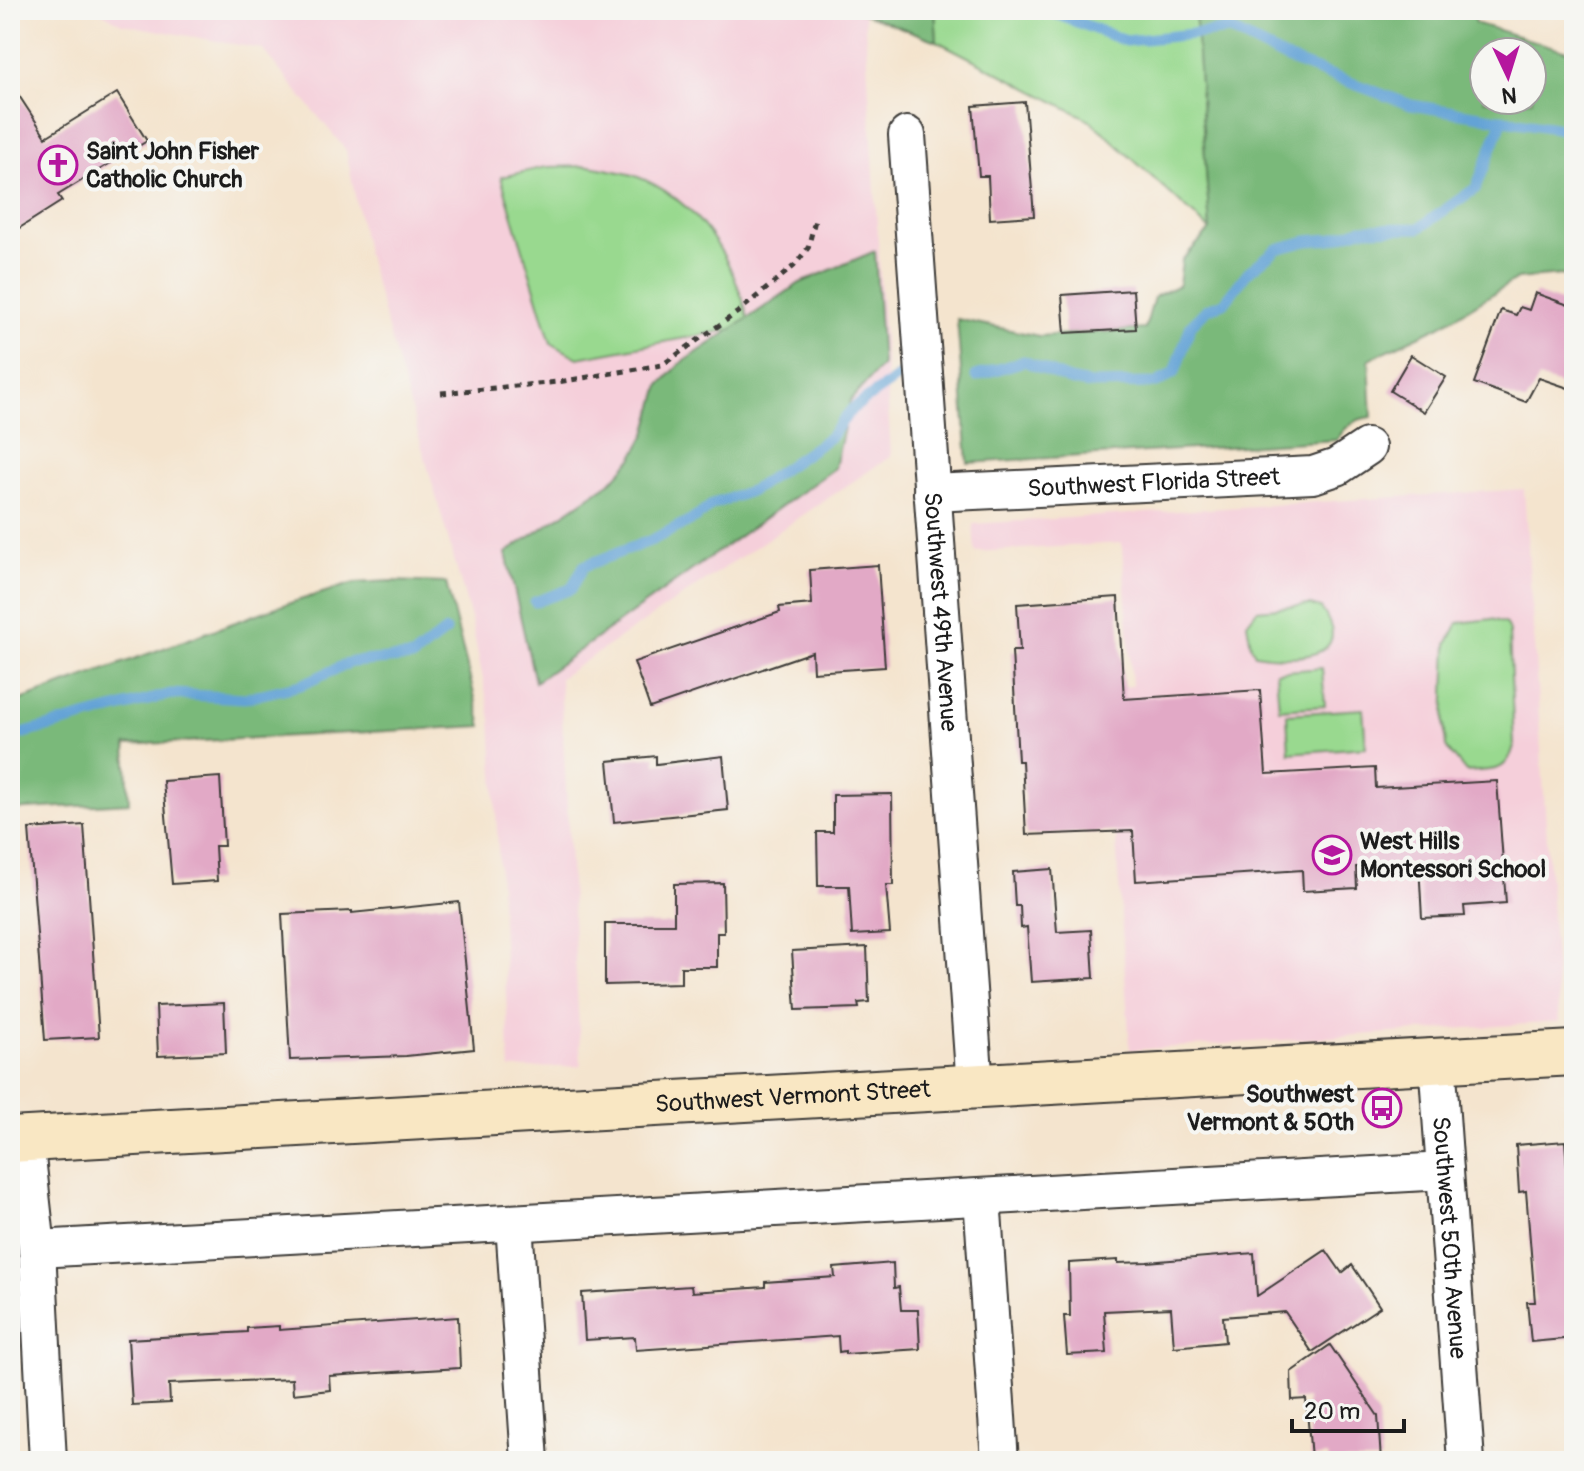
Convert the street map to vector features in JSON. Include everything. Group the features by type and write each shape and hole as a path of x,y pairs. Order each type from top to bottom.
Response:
{"main road":[{"name":"Southwest Vermont Street","path":"18,1139 1574,1053"}],"street":[{"name":"Southwest 49th Avenue","path":"907,135 975,1087"},
{"name":"Southwest Florida Street","path":"932,493 1313,475 1337,467 1367,447"},
{"name":"Southwest 50th Avenue","path":"1437,1060 1466,1461"},
{"path":"18,1139 37,1249 48,1461"},
{"path":"37,1249 1445,1171"},
{"path":"982,1197 1000,1461"},
{"path":"514,1223 530,1461"}],"path":[{"path":"441,393 558,382 662,365 738,312 794,266 808,248 815,220"}],"shaded area":[{"path":"98,10 864,10 891,456 560,678 581,1066 510,1069 491,719 470,615 366,252 346,150 262,49 122,24"},
{"name":"West Hills Montessori School","path":"1524,489 1559,1022 1130,1050 1106,688 1132,686 1122,543 975,552 973,524"}],"green space":[{"path":"854,10 935,10 937,41"},
{"path":"935,10 1195,10 1210,230 1090,120 937,41"},
{"path":"1195,10 1473,10 1475,23 1518,36 1468,36 1468,116 1548,116 1548,45 1574,53 1574,280 1561,275 1517,279 1440,326 1369,359 1372,417 1352,424 1337,440 968,463 957,319 1039,336 1145,329 1154,297 1179,285 1182,260 1210,230"},
{"path":"590,166 633,175 656,186 695,216 711,235 735,278 750,326 578,358 551,343 501,177 546,167"},
{"path":"875,251 882,365 850,401 835,468 535,682 506,553 612,481 632,459 646,434 660,385 680,364 800,283"},
{"path":"354,583 446,583 482,726 126,745 129,803 10,810 10,704 274,608"},
{"path":"1310,605 1321,608 1330,626 1331,639 1326,648 1315,654 1300,656 1255,654 1247,623 1257,610"},
{"path":"1492,619 1506,624 1509,632 1514,746 1507,762 1497,769 1466,772 1446,747 1447,644 1458,623"},
{"path":"1322,668 1325,706 1279,709 1276,672"},
{"path":"1363,709 1366,747 1289,753 1287,714"}],"building":[{"name":"Saint John Fisher Catholic Church","path":"10,82 46,137 117,93 147,141 58,195 62,201 10,234"},
{"path":"1025,102 1034,216 990,219 988,176 979,176 973,106"},
{"path":"1133,290 1136,329 1065,333 1062,295"},
{"path":"1535,293 1574,307 1574,390 1539,378 1526,402 1474,383 1501,310 1516,315 1520,307 1529,310"},
{"path":"1411,355 1446,377 1424,412 1390,391"},
{"path":"878,565 885,667 813,672 812,652 650,708 634,662 780,612 779,607 812,604 810,570"},
{"path":"1118,597 1124,699 1260,690 1266,774 1375,768 1376,788 1497,781 1506,903 1464,906 1465,916 1422,918 1419,864 1356,867 1357,888 1303,891 1302,870 1136,881 1133,831 1026,835 1012,651 1020,651 1017,604"},
{"path":"656,756 656,764 723,756 728,810 614,822 608,761"},
{"path":"220,777 224,846 215,846 217,881 172,884 163,781"},
{"path":"892,794 893,885 886,885 890,933 852,935 849,886 818,886 817,832 833,832 833,795"},
{"path":"84,825 99,1037 45,1040 29,829"},
{"path":"1052,869 1057,932 1091,930 1094,978 1031,982 1027,927 1021,928 1020,906 1015,906 1013,872"},
{"path":"723,883 724,933 717,933 717,967 681,967 681,983 605,985 605,924 674,924 674,884"},
{"path":"459,902 474,1049 406,1056 290,1060 282,914 352,913"},
{"path":"867,947 869,1002 858,1003 859,1008 796,1010 792,951"},
{"path":"224,1003 226,1053 158,1056 156,1006"},
{"path":"1565,1141 1574,1231 1574,1338 1531,1342 1527,1302 1535,1302 1526,1191 1519,1192 1516,1145"},
{"path":"1326,1250 1342,1273 1352,1265 1380,1307 1312,1352 1285,1312 1223,1317 1225,1342 1174,1347 1171,1308 1104,1311 1107,1353 1067,1355 1064,1316 1070,1316 1069,1263 1147,1262 1254,1253 1257,1296"},
{"path":"893,1263 894,1288 899,1287 901,1310 918,1310 920,1349 845,1354 845,1351 839,1352 838,1336 636,1350 635,1337 585,1340 582,1293 691,1286 692,1292 765,1287 765,1282 835,1277 834,1268"},
{"path":"458,1317 460,1368 329,1376 330,1390 293,1394 292,1379 169,1384 170,1403 132,1405 128,1339 247,1332 247,1328 279,1326 279,1330"},
{"path":"1330,1345 1378,1416 1381,1461 1329,1461 1328,1456 1311,1458 1306,1399 1292,1400 1291,1372"}],"waterway":[{"path":"1046,10 1126,41 1230,30 1287,59 1411,105 1574,131"},
{"path":"976,376 1024,361 1069,380 1089,384 1157,383 1175,372 1191,325 1207,309 1224,303 1248,272 1277,249 1307,241 1331,239 1361,229 1419,228 1476,188 1503,119"},
{"path":"535,602 571,589 584,566 652,540 695,518 713,504 753,490 830,437 852,409 901,375"},
{"path":"10,737 171,694 245,698 301,685 351,662 413,657 446,631"}],"place":[{"name":"Saint John Fisher Catholic Church","path":"58,165"},
{"name":"West Hills Montessori School","path":"1332,855"},
{"name":"Southwest Vermont & 50th","path":"1382,1108"}]}
